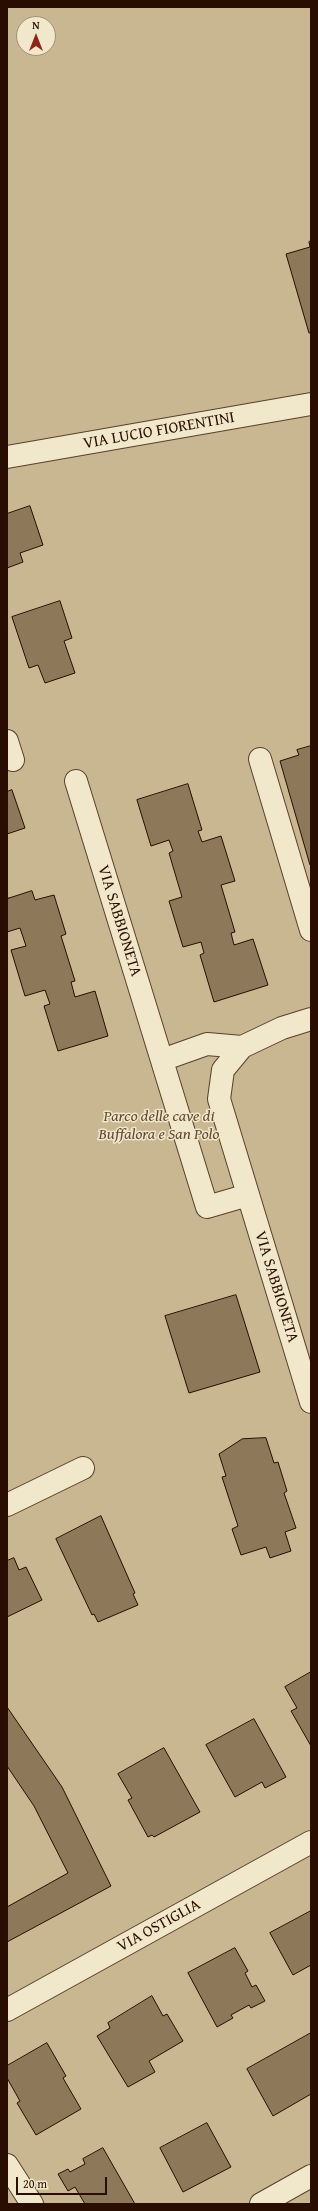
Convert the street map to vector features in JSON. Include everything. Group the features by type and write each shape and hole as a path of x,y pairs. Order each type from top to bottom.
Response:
{"street":[{"name":"VIA LUCIO FIORENTINI","path":"7,457 311,404"},
{"path":"260,759 311,930"},
{"name":"VIA SABBIONETA","path":"76,781 207,1207 248,1195"},
{"path":"162,1060 207,1044 242,1047 282,1028 311,1019"},
{"name":"VIA SABBIONETA","path":"242,1047 223,1070 219,1099 311,1402"},
{"path":"7,1505 83,1468"},
{"name":"VIA OSTIGLIA","path":"7,2010 311,1842"},
{"path":"9,2174 32,2204"},
{"path":"261,2204 311,2176"}],"green space":[{"name":"Parco delle cave di Buffalora e San Polo","path":"7,7 311,7 311,2204 7,2204"}],"building":[{"path":"311,241 311,333 309,333 286,254 310,247 309,242"},
{"path":"30,506 43,545 20,553 23,562 7,568 7,514"},
{"path":"60,601 72,638 64,641 75,673 45,683 38,665 29,668 12,617"},
{"path":"311,746 310,865 280,761 299,755 297,750"},
{"path":"188,784 202,830 198,831 202,842 221,836 235,881 221,885 235,932 231,933 234,945 253,939 268,985 214,1002 200,955 204,953 201,942 183,947 169,901 182,897 169,853 173,851 169,840 151,846 137,800"},
{"path":"12,790 25,828 7,834 7,792"},
{"path":"32,891 35,900 54,895 66,934 61,936 75,981 71,982 75,997 95,991 108,1036 58,1051 44,1006 50,1004 45,990 25,996 11,950 26,946 20,928 7,932 7,895 8,898"},
{"path":"236,1295 260,1372 189,1393 165,1316"},
{"path":"266,1438 274,1463 278,1462 287,1491 284,1493 296,1528 285,1532 291,1551 270,1558 266,1547 241,1555 232,1529 238,1526 222,1477 226,1476 219,1454 242,1439"},
{"path":"101,1516 135,1593 133,1594 138,1605 98,1622 94,1614 92,1615 56,1539"},
{"path":"14,1558 19,1570 26,1567 42,1600 7,1617 7,1561"},
{"path":"311,1672 311,1746 291,1711 297,1708 285,1687"},
{"path":"7,1707 62,1787 111,1886 7,1942 7,1907 68,1873 34,1806 7,1766"},
{"path":"254,1719 286,1777 265,1788 262,1782 235,1797 206,1745"},
{"path":"164,1748 200,1812 154,1837 152,1835 148,1837 128,1800 132,1798 118,1774"},
{"path":"311,1911 311,1965 293,1975 270,1933"},
{"path":"235,1948 248,1971 245,1973 252,1987 256,1985 265,2001 251,2008 249,2005 231,2015 233,2018 217,2027 188,1973"},
{"path":"152,1996 163,2016 167,2014 183,2041 149,2061 155,2072 128,2087 97,2036 110,2028 108,2023"},
{"path":"311,2033 311,2094 273,2116 247,2069"},
{"path":"47,2043 66,2076 63,2078 81,2109 36,2135 17,2103 20,2101 7,2078 7,2066"},
{"path":"207,2123 231,2167 183,2192 160,2148"},
{"path":"103,2148 135,2204 85,2204 75,2187 68,2191 58,2174 68,2169 70,2172 85,2164 83,2159"}]}
